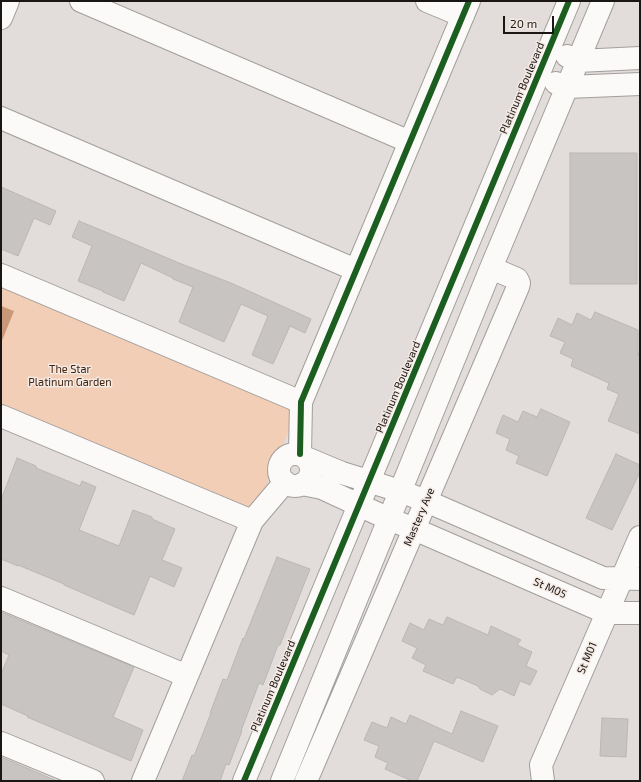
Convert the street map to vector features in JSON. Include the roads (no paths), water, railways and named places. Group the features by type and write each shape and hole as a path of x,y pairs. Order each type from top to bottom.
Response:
{"street":[{"path":"1,18 8,1"},
{"path":"81,1 410,142"},
{"path":"303,456 301,402 466,9 427,1"},
{"name":"Platinum Boulevard","path":"244,781 569,1"},
{"path":"282,781 491,268 603,1"},
{"path":"549,49 578,61 640,58"},
{"path":"538,75 567,88 640,84"},
{"path":"1,118 356,270"},
{"name":"Mastery Ave","path":"306,781 518,287 519,283 517,279 491,268"},
{"path":"1,275 301,402"},
{"path":"1,416 252,521"},
{"path":"143,781 252,521 293,483 280,478 278,472 279,465 287,455 294,453 342,473 400,491 426,501 603,578 631,579"},
{"name":"St M05","path":"293,483 322,488 389,519 607,612 640,613"},
{"name":"St M01","path":"543,781 541,765 607,612 631,579 640,537"},
{"path":"501,566 513,538"},
{"path":"1,598 187,676"},
{"path":"1,743 93,781"}],"park label":[{"name":"The Star Platinum Garden","path":"70,375"}]}
